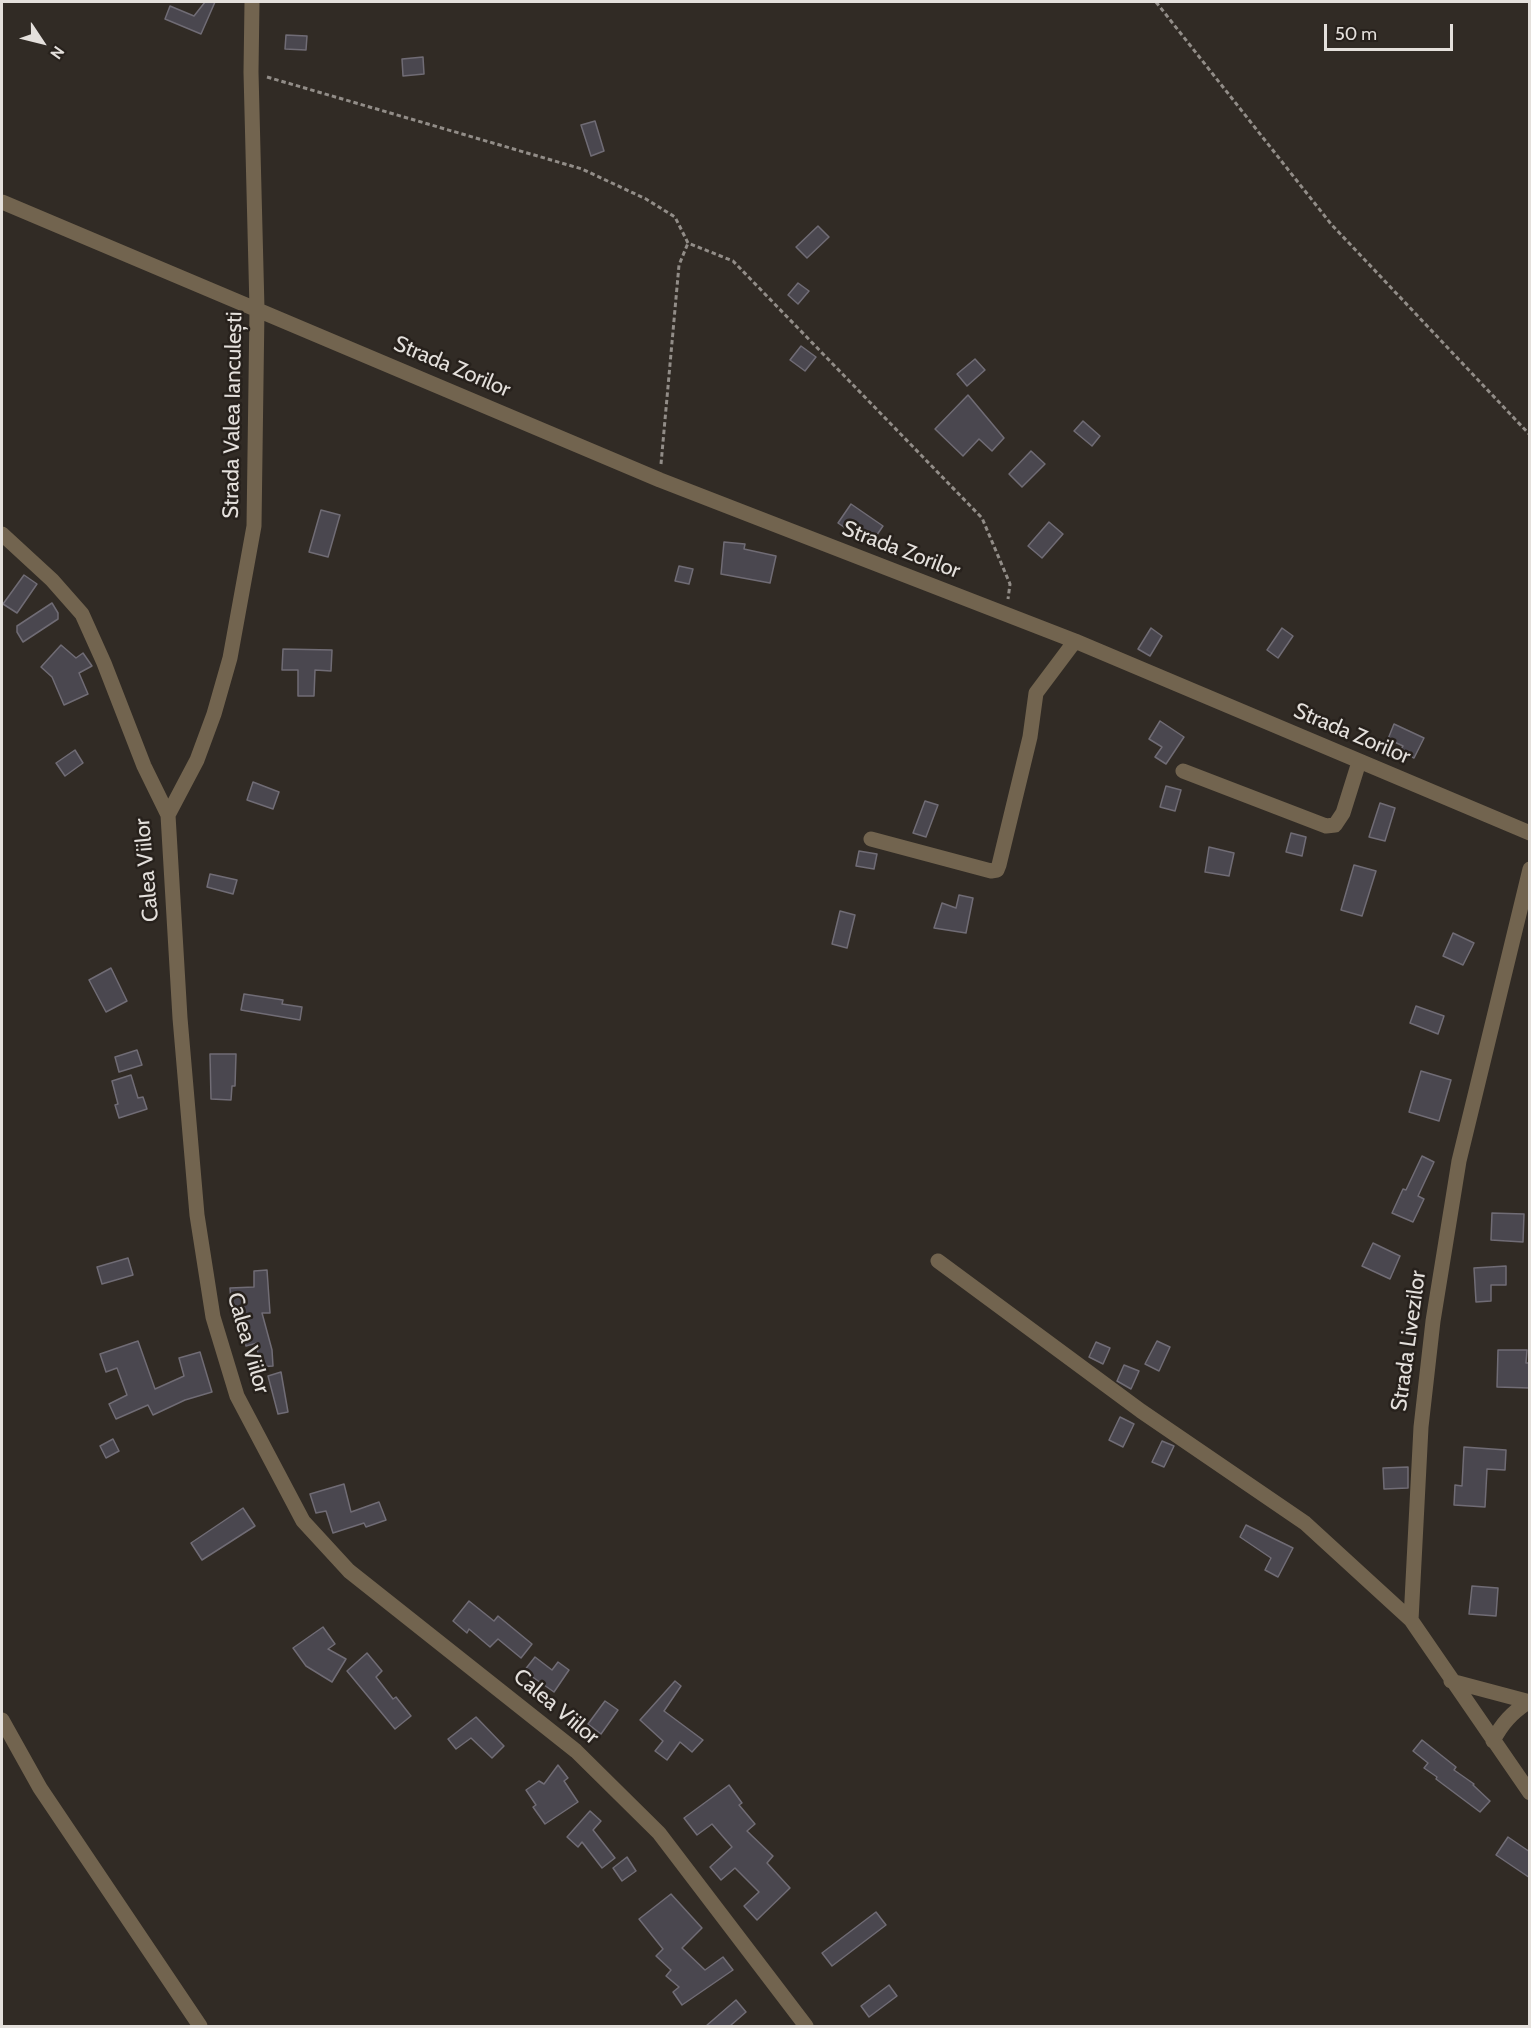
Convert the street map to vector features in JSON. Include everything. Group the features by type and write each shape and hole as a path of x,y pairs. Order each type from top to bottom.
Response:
{"street":[{"name":"Strada Valea Ianculești","path":"168,815 197,760 217,702 230,658 254,526 257,309 250,72 252,2"},
{"name":"Strada Zorilor","path":"2,202 660,480 1075,641 1530,833"},
{"name":"Calea Viilor","path":"2,534 52,580 82,614 104,663 144,766 168,815 180,1018 197,1215 213,1317 237,1396 303,1521 349,1572 576,1751 659,1833 806,2026"},
{"path":"871,838 991,871 997,870 1030,737 1036,693 1075,641"},
{"path":"1183,771 1326,825 1335,825 1343,813 1359,762"},
{"name":"Strada Livezilor","path":"1411,1620 1421,1427 1435,1310 1459,1161 1530,869"},
{"path":"938,1261 1141,1411 1305,1523 1411,1620 1530,1793"},
{"path":"1451,1681 1529,1702"},
{"path":"1493,1741 1500,1726 1511,1714 1529,1702"},
{"path":"2,1719 39,1788 200,2026"}],"path":[{"path":"1156,2 1331,224 1530,435"},
{"path":"250,72 582,169 646,199 675,217 688,243 733,261 982,518 1011,584 1001,613"},
{"path":"660,480 679,265 688,243"}],"building":[{"path":"205,2 215,2 201,34 165,19 170,6 194,16"},
{"path":"286,35 307,36 306,50 285,49"},
{"path":"423,57 424,74 403,76 402,59"},
{"path":"595,121 604,151 591,156 581,125"},
{"path":"818,226 829,237 807,258 796,247"},
{"path":"798,283 809,291 798,304 788,295"},
{"path":"801,346 816,357 805,371 790,360"},
{"path":"975,359 985,370 967,386 957,374"},
{"path":"968,395 1004,438 992,451 979,439 963,456 935,429"},
{"path":"1083,421 1100,436 1092,446 1074,431"},
{"path":"1031,451 1045,464 1022,487 1009,474"},
{"path":"851,504 883,526 870,545 838,523"},
{"path":"321,510 340,515 328,557 309,552"},
{"path":"1049,522 1063,534 1042,558 1028,546"},
{"path":"724,542 745,544 744,549 776,556 770,583 721,574"},
{"path":"679,566 693,569 689,584 675,581"},
{"path":"24,575 37,584 17,613 3,604"},
{"path":"52,603 58,613 58,619 23,642 17,632 17,626"},
{"path":"1151,628 1162,636 1150,656 1138,649"},
{"path":"1282,628 1293,636 1278,658 1267,650"},
{"path":"61,645 76,658 83,653 92,666 79,673 88,694 64,705 52,677 41,667"},
{"path":"283,649 332,650 331,671 315,670 314,696 298,696 298,670 282,670"},
{"path":"1160,721 1184,737 1166,764 1155,757 1162,747 1149,739"},
{"path":"1394,724 1424,738 1414,758 1400,751 1403,746 1388,739"},
{"path":"75,750 83,763 65,776 56,763"},
{"path":"253,782 279,792 273,809 247,800"},
{"path":"1166,786 1181,790 1175,811 1160,807"},
{"path":"925,801 938,805 926,837 913,833"},
{"path":"1380,803 1395,808 1385,841 1369,837"},
{"path":"1291,833 1306,837 1302,856 1286,852"},
{"path":"1209,847 1234,853 1229,876 1205,872"},
{"path":"859,851 877,854 874,869 856,866"},
{"path":"1354,865 1376,871 1362,916 1341,910"},
{"path":"210,874 237,880 233,894 207,887"},
{"path":"959,895 973,898 966,933 934,928 942,903 956,908"},
{"path":"840,911 855,915 847,948 832,944"},
{"path":"1453,933 1474,943 1463,965 1443,956"},
{"path":"111,968 127,1001 106,1012 89,980"},
{"path":"244,994 283,1000 282,1004 302,1007 300,1020 241,1010"},
{"path":"1416,1006 1444,1016 1438,1034 1410,1023"},
{"path":"137,1050 142,1065 119,1072 115,1057"},
{"path":"210,1054 236,1054 235,1086 232,1086 231,1100 211,1099"},
{"path":"1421,1071 1451,1080 1439,1121 1409,1112"},
{"path":"131,1075 138,1098 143,1097 147,1109 119,1118 112,1081"},
{"path":"1422,1156 1434,1162 1418,1196 1424,1199 1413,1222 1392,1213"},
{"path":"1492,1213 1524,1214 1523,1242 1491,1240"},
{"path":"1373,1243 1400,1256 1390,1279 1362,1266"},
{"path":"128,1258 133,1275 102,1284 97,1267"},
{"path":"1506,1266 1506,1285 1491,1285 1491,1301 1476,1302 1474,1268"},
{"path":"267,1270 270,1313 262,1313 272,1350 273,1366 259,1367 257,1343 246,1346 238,1316 232,1316 230,1288 254,1287 254,1271"},
{"path":"138,1341 155,1389 184,1376 179,1358 200,1352 212,1392 185,1400 153,1415 148,1405 116,1419 109,1404 127,1395 117,1368 106,1372 100,1354"},
{"path":"1157,1341 1170,1347 1159,1371 1145,1364"},
{"path":"1096,1342 1110,1348 1103,1364 1089,1357"},
{"path":"1498,1350 1527,1350 1526,1363 1530,1363 1530,1388 1497,1387"},
{"path":"1124,1365 1139,1371 1131,1389 1117,1381"},
{"path":"281,1372 288,1412 278,1414 268,1376"},
{"path":"1120,1417 1134,1424 1123,1447 1109,1440"},
{"path":"113,1439 119,1451 106,1458 100,1446"},
{"path":"1162,1441 1174,1446 1164,1467 1152,1462"},
{"path":"1464,1447 1506,1450 1505,1470 1487,1469 1485,1507 1454,1505 1455,1485 1462,1486"},
{"path":"1408,1467 1408,1488 1384,1489 1383,1468"},
{"path":"344,1484 351,1512 379,1502 386,1520 366,1527 364,1523 333,1533 326,1511 316,1513 310,1494"},
{"path":"243,1508 255,1526 202,1560 191,1543"},
{"path":"1246,1525 1293,1548 1278,1577 1265,1570 1271,1558 1240,1537"},
{"path":"1472,1586 1498,1588 1496,1616 1469,1614"},
{"path":"469,1601 494,1621 498,1616 532,1644 521,1658 498,1639 490,1647 469,1629 467,1633 453,1621"},
{"path":"323,1627 335,1644 328,1649 346,1659 332,1682 306,1666 293,1648"},
{"path":"367,1653 382,1671 376,1677 393,1699 396,1697 411,1716 395,1729 347,1671"},
{"path":"535,1657 552,1670 558,1662 569,1670 554,1692 524,1671"},
{"path":"675,1681 681,1686 664,1711 703,1740 692,1752 680,1742 667,1760 655,1751 663,1741 640,1720"},
{"path":"605,1701 618,1710 601,1734 588,1724"},
{"path":"476,1717 504,1746 492,1758 471,1738 456,1749 448,1739"},
{"path":"1422,1740 1456,1767 1454,1770 1474,1784 1490,1801 1480,1812 1424,1768 1428,1763 1413,1751"},
{"path":"558,1765 568,1778 564,1781 578,1802 545,1824 533,1807 536,1805 526,1790 539,1781 544,1784"},
{"path":"729,1785 742,1803 739,1805 755,1824 747,1831 773,1856 767,1863 790,1888 757,1920 744,1906 759,1892 735,1868 721,1880 710,1867 732,1847 712,1824 697,1835 684,1818"},
{"path":"590,1811 601,1821 593,1830 615,1858 602,1868 582,1842 578,1847 567,1837"},
{"path":"1508,1837 1530,1852 1530,1878 1496,1855"},
{"path":"627,1857 636,1871 622,1881 613,1868"},
{"path":"671,1894 702,1928 682,1948 705,1970 723,1957 733,1970 682,2005 673,1992 679,1987 666,1976 671,1970 656,1956 663,1949 639,1919"},
{"path":"876,1912 886,1925 832,1966 822,1953"},
{"path":"889,1985 897,1996 869,2017 861,2006"},
{"path":"736,2000 746,2012 730,2026 706,2026"}]}
